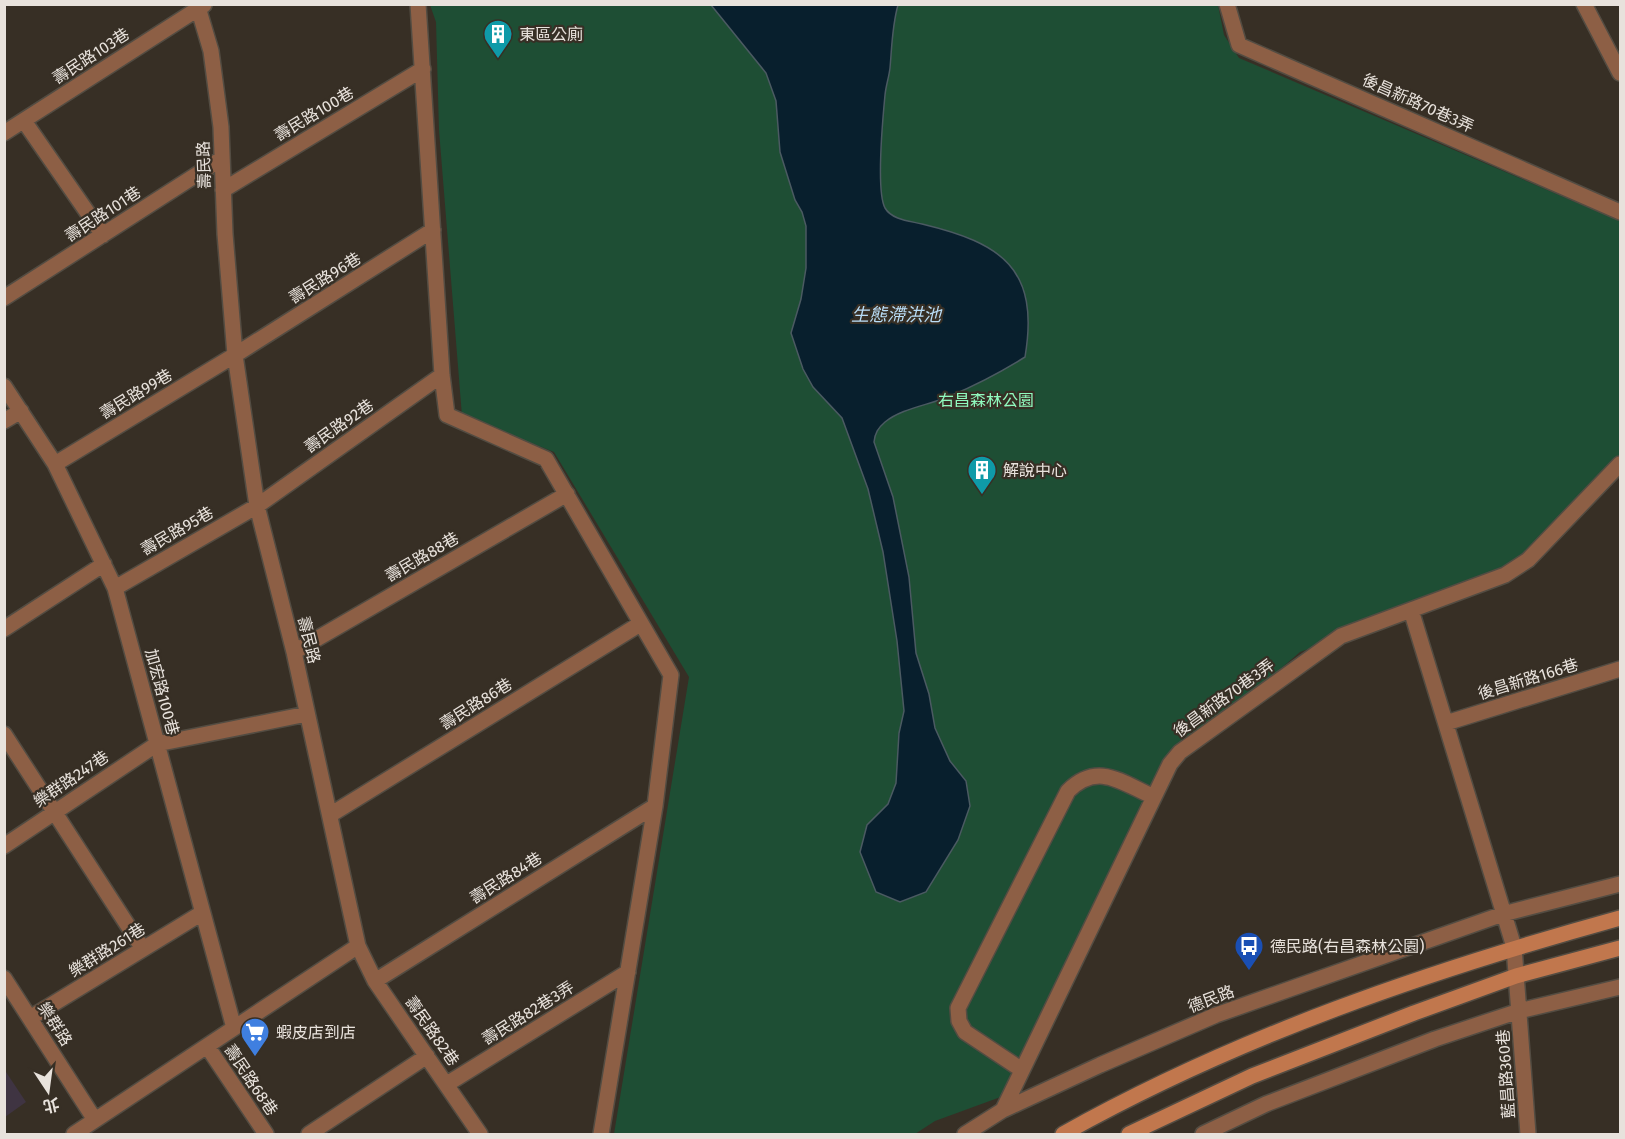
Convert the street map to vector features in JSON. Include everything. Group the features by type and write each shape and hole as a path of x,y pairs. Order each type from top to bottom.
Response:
{"street":[{"path":"418,4 442,375 447,415 546,459 671,675 655,806 601,1134"},
{"name":"後昌新路70巷3弄","path":"1227,4 1239,45 1620,212"},
{"path":"1584,4 1620,73"},
{"name":"壽民路103巷","path":"4,133 200,6"},
{"name":"壽民路","path":"200,6 211,51 221,127 223,190 235,356 256,506 294,652 358,946"},
{"name":"壽民路100巷","path":"223,190 423,69"},
{"path":"24,121 103,235"},
{"name":"壽民路101巷","path":"4,298 222,159"},
{"name":"壽民路96巷","path":"235,356 433,230"},
{"name":"壽民路99巷","path":"55,464 235,356"},
{"name":"壽民路92巷","path":"256,506 442,375"},
{"name":"加宏路100巷","path":"4,386 55,464 115,588 234,1028"},
{"path":"4,421 21,411"},
{"name":"後昌新路70巷3弄","path":"1003,1110 1170,764 1180,752 1341,636 1505,575 1528,560 1620,464"},
{"name":"壽民路88巷","path":"294,652 567,494"},
{"name":"壽民路95巷","path":"115,588 256,506"},
{"path":"4,629 104,564"},
{"name":"藍昌路360巷","path":"1411,610 1514,947 1528,1134"},
{"name":"壽民路86巷","path":"330,815 640,624"},
{"name":"後昌新路166巷","path":"1446,723 1620,669"},
{"path":"157,744 307,714"},
{"path":"4,734 143,949"},
{"name":"樂群路247巷","path":"4,846 157,744"},
{"path":"1022,1070 965,1032 958,1021 958,1008 1068,791 1078,780 1094,775 1108,777 1154,797"},
{"name":"壽民路84巷","path":"375,981 655,806"},
{"name":"德民路","path":"965,1134 1003,1110 1216,1015 1503,914 1620,884"},
{"name":"樂群路261巷","path":"30,1018 202,913"},
{"path":"1063,1134 1124,1100 1235,1049 1398,985 1514,947 1620,918"},
{"path":"74,1134 358,946"},
{"name":"壽民路82巷","path":"358,946 375,981 480,1134"},
{"path":"1129,1134 1252,1076 1414,1013 1516,976 1620,948"},
{"name":"壽民路82巷3弄","path":"447,1084 628,972"},
{"name":"樂群路","path":"4,978 95,1120"},
{"path":"1203,1134 1266,1104 1435,1039 1519,1011 1620,987"},
{"name":"壽民路68巷","path":"207,1046 266,1134"},
{"path":"309,1134 427,1056"}],"shaded area":[{"path":"4,1069 26,1102 5,1117 4,1117"}],"green space":[{"name":"右昌森林公園","path":"430,5 1218,5 1224,35 1239,58 1620,221 1620,470 1508,575 1300,652 1168,766 1017,1091 935,1121 915,1134 614,1134 689,677 554,452 462,416 439,130 436,22"}],"water":[{"name":"生態滯洪池","path":"711,5 898,5 893,28 882,136 881,186 885,208 897,218 974,240 993,251 1009,264 1020,281 1026,301 1028,327 1025,357 960,392 892,417 880,426 874,439 893,497 909,577 916,653 929,694 935,728 950,761 966,781 970,806 958,840 926,892 900,902 876,892 860,852 867,825 888,804 896,783 899,733 904,711 897,641 883,552 868,489 842,418 813,387 803,369 791,333 801,299 806,268 806,226 780,152 776,101 766,73"}],"place":[{"name":"東區公廁","path":"498,60"},
{"name":"解說中心","path":"982,496"},
{"name":"德民路(右昌森林公園)","path":"1249,972"},
{"name":"蝦皮店到店","path":"255,1058"}]}
